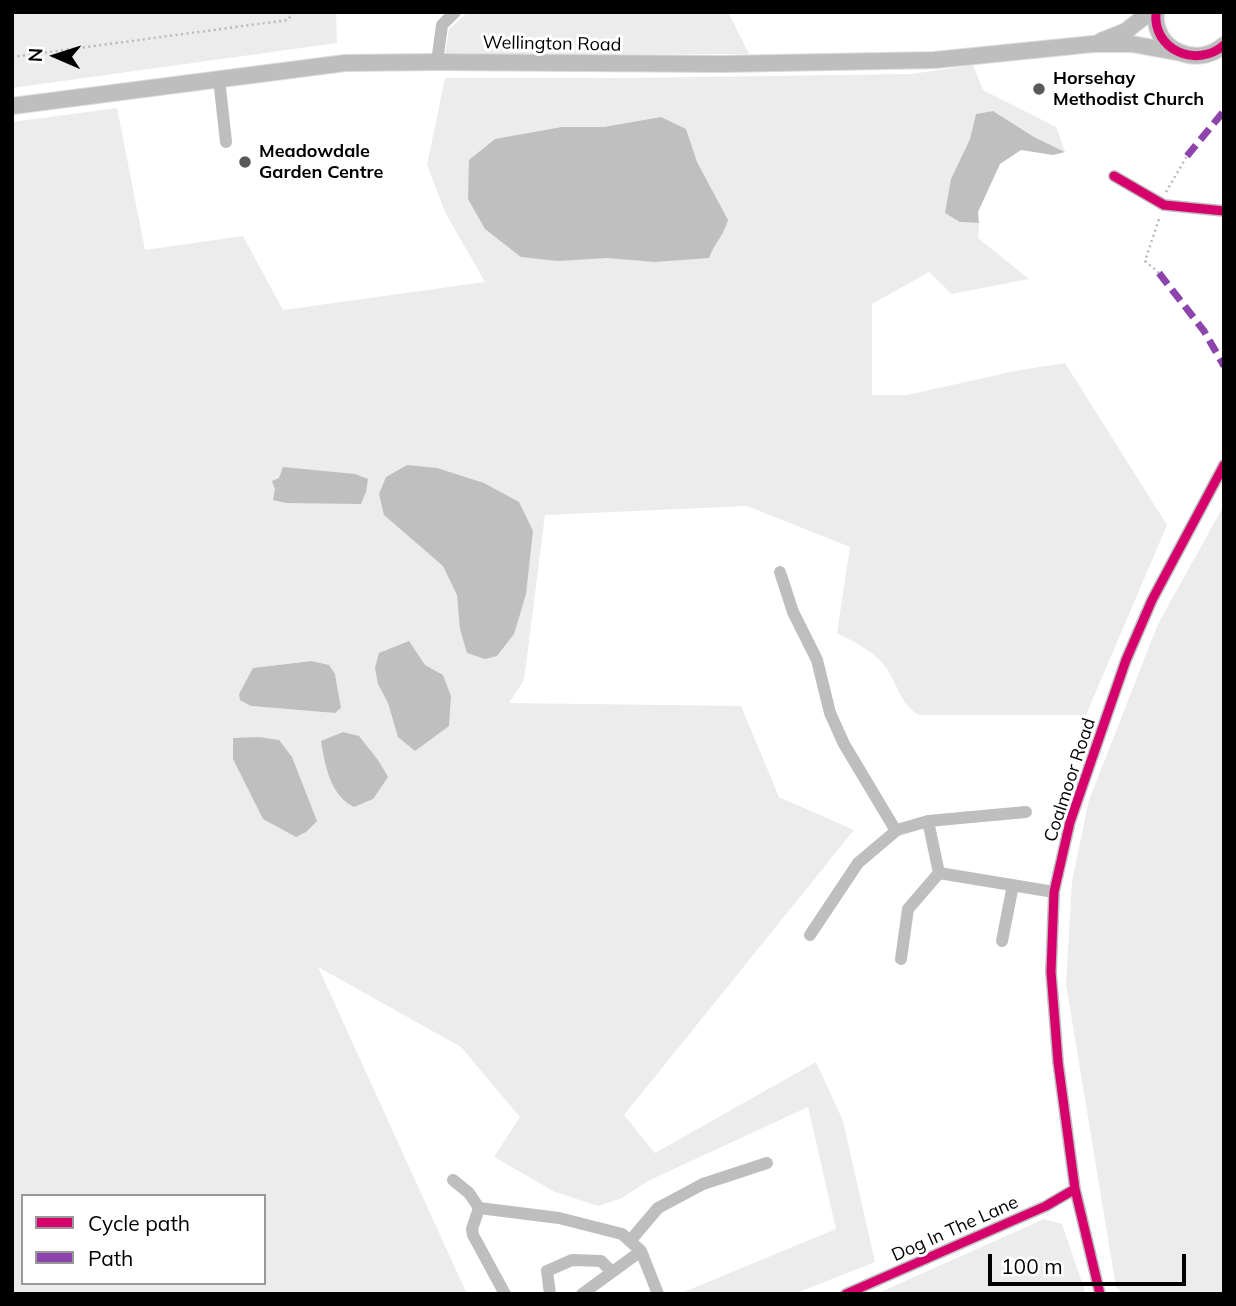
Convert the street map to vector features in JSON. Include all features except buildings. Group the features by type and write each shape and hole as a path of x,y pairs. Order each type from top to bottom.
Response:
{"main road":[{"name":"Wellington Road","path":"1093,44 1126,31 1150,12"},
{"path":"1156,12 1158,32 1176,51"},
{"name":"Wellington Road","path":"12,106 345,63 723,64 935,60 1093,44 1132,44 1198,57 1216,55"},
{"path":"1216,55 1224,45"}],"street":[{"path":"437,62 442,25 455,12"},
{"path":"219,79 226,142"},
{"path":"1114,176 1164,205 1224,211"},
{"name":"Coalmoor Road","path":"1100,1294 1075,1189 1058,1062 1052,985 1054,892 1070,822 1126,660 1152,600 1224,465"},
{"path":"780,572 793,612 817,660 830,713 844,744 896,831"},
{"path":"810,935 858,863 896,831 928,821 1026,812"},
{"path":"928,821 939,873"},
{"path":"939,873 1054,892"},
{"path":"901,959 908,909 939,873"},
{"path":"1002,941 1013,885"},
{"path":"629,1241 658,1208 704,1184 767,1163"},
{"path":"453,1180 469,1193 479,1208 559,1218 622,1234 641,1251 658,1294"},
{"name":"Dog In The Lane","path":"846,1294 1046,1206 1075,1189"},
{"path":"479,1208 472,1228 473,1235 505,1294"},
{"path":"583,1294 641,1251"},
{"path":"550,1294 547,1272 572,1260 601,1261 612,1272"}],"path":[{"path":"12,57 288,20 293,12"}],"shaded area":[{"path":"12,12 336,12 337,43 12,88"},
{"path":"468,12 728,12 749,54 445,55 449,29"},
{"path":"973,65 983,90 1056,127 1065,152 1034,137 993,111 976,114 970,139 951,179 960,222 979,223 978,238 1029,279 952,294 929,272 872,304 872,395 907,395 1065,363 1167,525 1086,715 919,715 907,705 879,659 862,646 837,633 850,547 747,506 545,515 524,680 509,703 741,706 779,797 854,830 624,1115 655,1153 816,1062 843,1121 875,1262 794,1294 679,1294 836,1229 808,1107 648,1181 620,1199 598,1206 555,1192 494,1157 520,1117 461,1047 318,967 467,1294 12,1294 12,122 117,108 145,250 243,236 283,310 485,282 445,212 427,165 445,78 911,74","holes":["311,661 335,674 341,708 335,713 251,706 239,694 253,668"]},
{"path":"993,111 1034,137 1065,152 1053,155 1021,150 1000,164 978,212 979,223 960,222 945,213 951,179 970,139 976,114"},
{"path":"661,117 686,129 697,162 728,220 709,258 655,262 607,258 558,261 521,257 485,229 468,199 469,160 495,139 562,127 604,127"},
{"path":"407,465 437,468 484,483 519,502 533,531 526,594 514,634 497,656 485,659 467,653 460,629 457,595 443,566 384,515 379,494 386,477"},
{"path":"283,467 355,474 368,479 366,492 361,504 286,503 273,500 275,489 272,481 279,478"},
{"path":"1224,505 1224,1294 1124,1294 1116,1287 1066,984 1072,881 1089,800 1158,624"},
{"path":"409,641 425,665 443,675 451,696 449,726 415,751 398,737 388,703 378,684 375,668 379,653"},
{"path":"311,661 329,665 335,674 341,708 335,713 251,706 240,700 239,694 253,668"},
{"path":"343,732 359,736 388,777 373,799 354,807 339,795 334,787 321,741"},
{"path":"259,737 279,740 292,757 317,821 296,837 263,819 233,759 233,738"},
{"path":"1044,1219 1062,1224 1086,1294 876,1294"}],"marked path":[{"path":"1187,156 1224,111"},
{"path":"1159,273 1204,331 1224,366"}],"cycle path":[{"path":"1156,12 1161,37 1178,52 1201,55 1224,45"},
{"path":"1114,176 1164,205 1224,211"},
{"path":"1100,1294 1075,1189 1058,1062 1051,972 1054,892 1070,822 1126,660 1152,600 1224,465"},
{"path":"846,1294 1046,1206 1075,1189"}],"place":[{"name":"Horsehay Methodist Church","path":"1039,89"},
{"name":"Meadowdale Garden Centre","path":"245,162"}]}
